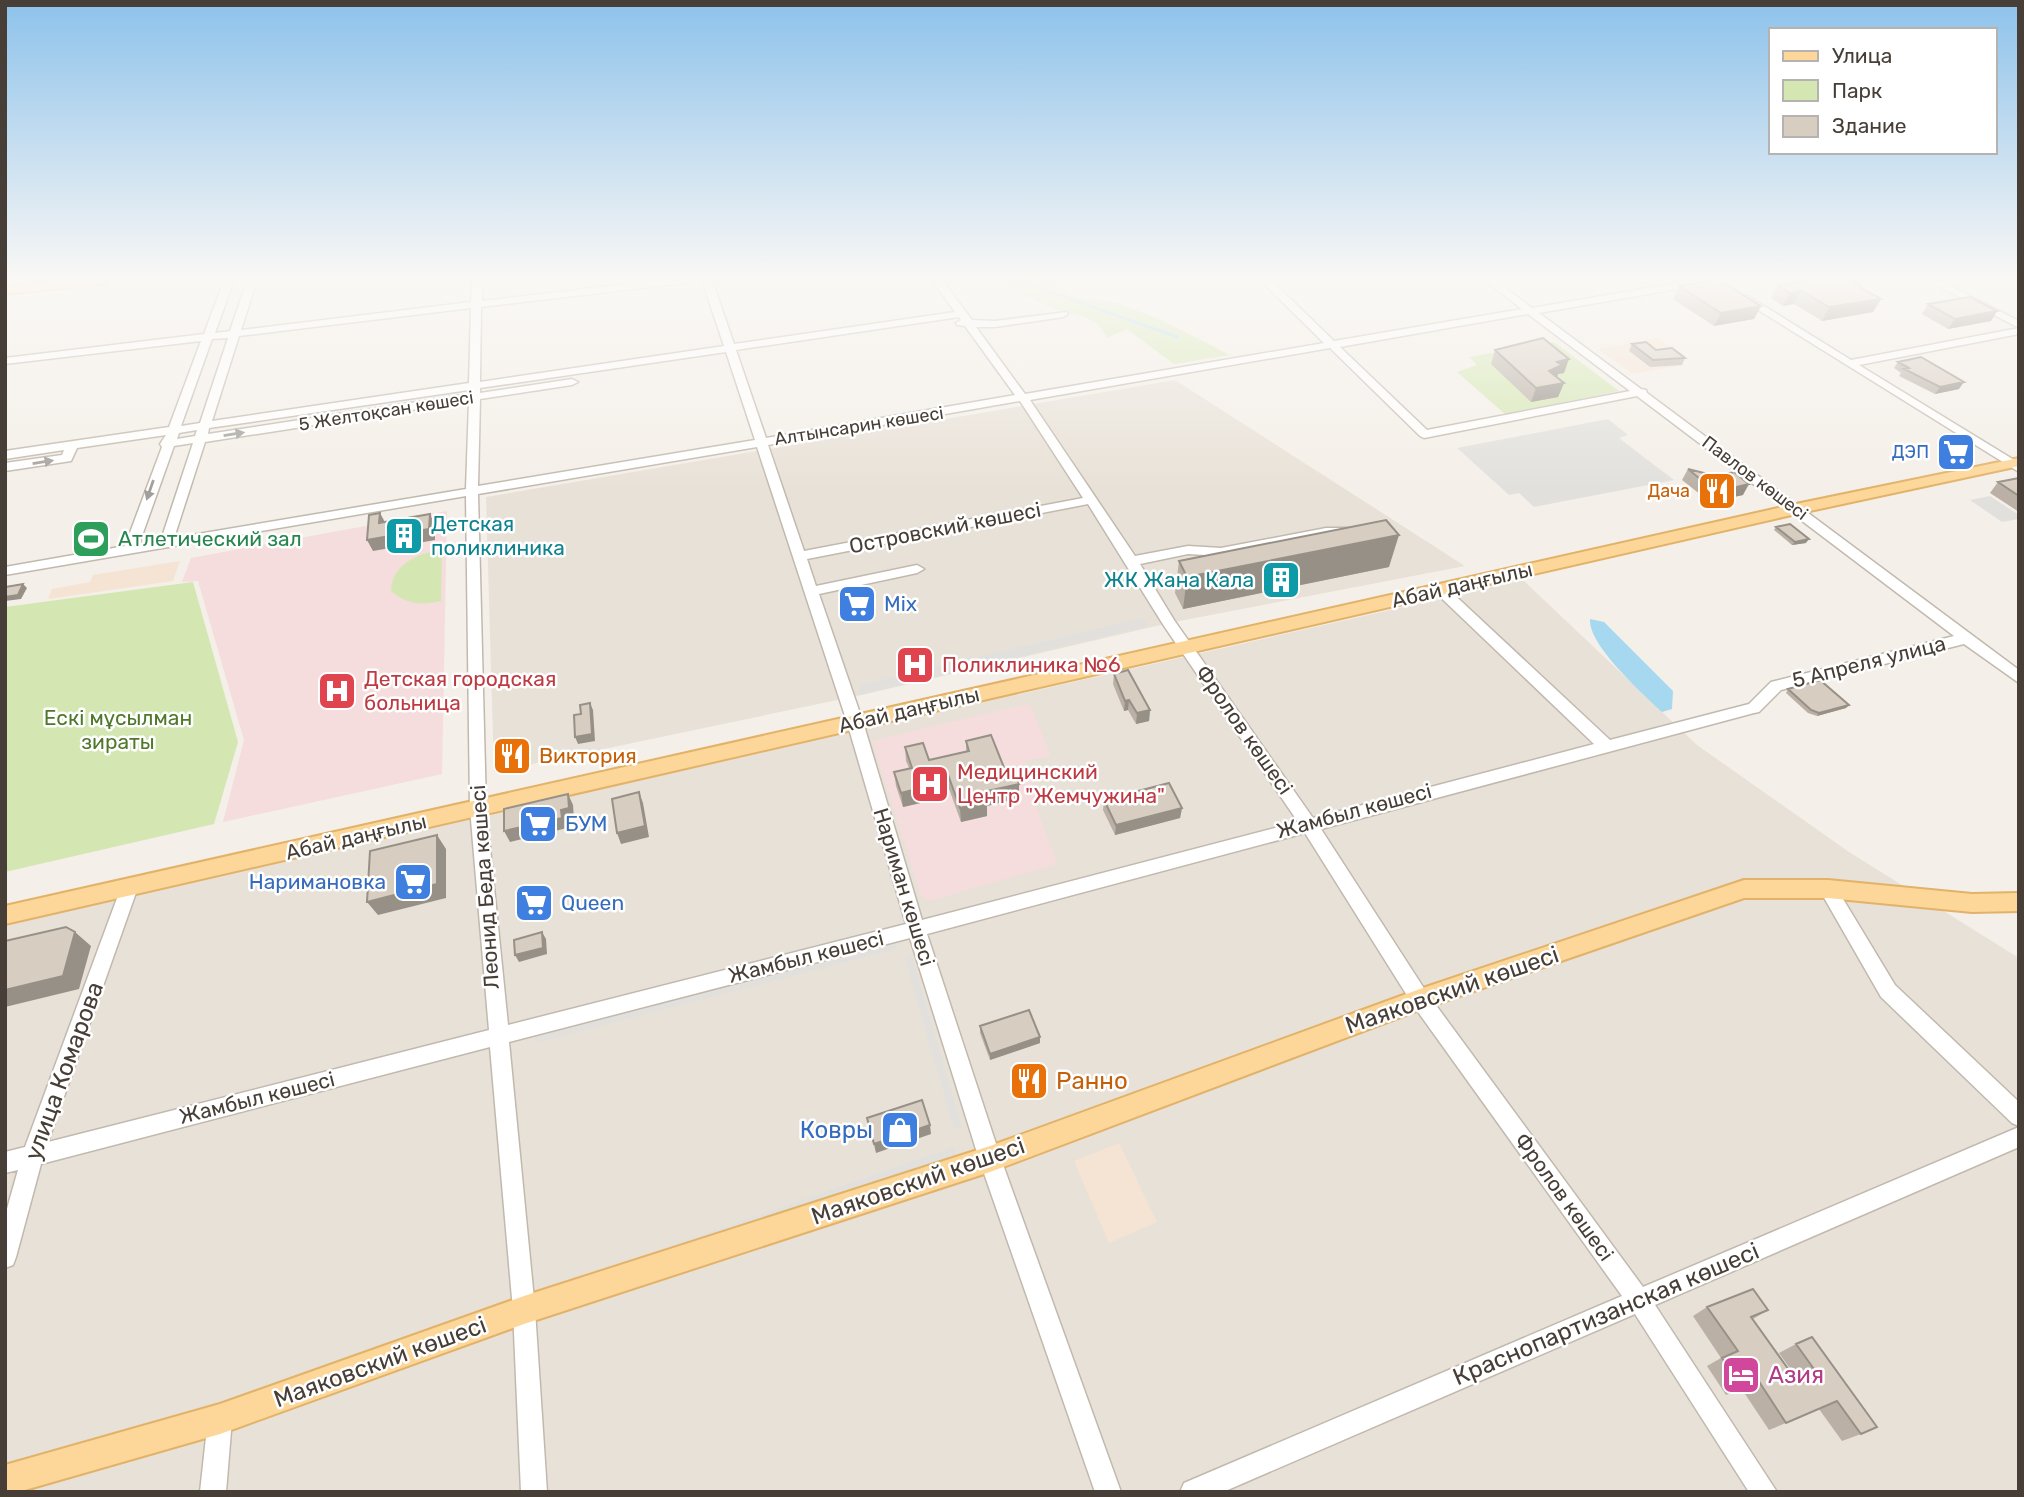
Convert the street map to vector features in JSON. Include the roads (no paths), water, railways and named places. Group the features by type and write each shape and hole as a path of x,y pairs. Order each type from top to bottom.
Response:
{"main road":[{"name":"Абай даңғылы","path":"5,903 478,803 1792,506 2014,461"},
{"name":"Абай даңғылы","path":"1184,643 1441,590 1792,506"},
{"name":"Абай даңғылы","path":"5,915 478,803"},
{"name":"Маяковский көшесі","path":"5,1480 220,1419 524,1310 990,1158 1420,999 1744,889 1828,889 1972,903 2019,902"}],"street":[{"path":"5,361 102,350"},
{"path":"130,550 202,350"},
{"path":"166,544 198,439 229,350"},
{"name":"Леонид Беда көшесі","path":"476,350 472,493 478,803 497,1036 524,1310 534,1492"},
{"name":"Нариман көшесі","path":"731,350 854,718 916,929 990,1158 1108,1492"},
{"name":"5 Желтоқсан көшесі","path":"5,456 753,350"},
{"name":"Фролов көшесі","path":"988,350 1308,823 1420,999 1639,1300 1764,1492"},
{"name":"Алтынсарин көшесі","path":"5,571 1310,350"},
{"path":"1337,350 1424,434 1642,392"},
{"name":"Павлов көшесі","path":"1584,350 2019,678"},
{"path":"1829,350 2014,461"},
{"path":"1850,363 1919,350"},
{"name":"5 Желтоқсан көшесі","path":"166,444 475,391"},
{"name":"5 Желтоқсан көшесі","path":"5,467 67,458 72,445"},
{"name":"Островский көшесі","path":"800,556 1090,500"},
{"path":"1131,561 1188,550 1222,552 1344,531"},
{"path":"812,591 916,569"},
{"path":"1441,590 1606,746"},
{"name":"5 Апреля улица","path":"1653,734 1754,708 1776,686 1967,638"},
{"name":"Жамбыл көшесі","path":"5,1163 916,929 1308,823 1653,734"},
{"name":"улица Комарова","path":"5,1257 33,1155 130,887"},
{"path":"1828,889 1888,991 2019,1116"},
{"name":"Краснопартизанская көшесі","path":"1193,1492 2019,1137"},
{"path":"214,1492 220,1419"}],"water":[{"path":"1590,619 1604,622 1673,691 1672,709 1662,712 1618,669 1598,642"}],"place":[{"name":"ДЭП","path":"1956,452"},
{"name":"Дача","path":"1717,491"},
{"name":"Детская поликлиника","path":"404,536"},
{"name":"Атлетический зал","path":"91,539"},
{"name":"ЖК Жана Кала","path":"1281,580"},
{"name":"Mix","path":"857,604"},
{"name":"Поликлиника №6","path":"915,665"},
{"name":"Детская городская больница","path":"337,691"},
{"name":"Виктория","path":"512,756"},
{"name":"Медицинский Центр \"Жемчужина\"","path":"930,784"},
{"name":"БУМ","path":"538,824"},
{"name":"Наримановка","path":"413,882"},
{"name":"Queen","path":"534,903"},
{"name":"Ранно","path":"1029,1081"},
{"name":"Ковры","path":"900,1130"},
{"name":"Азия","path":"1741,1375"}],"park label":[{"name":"Ескі мұсылман зираты","path":"118,730"}]}
